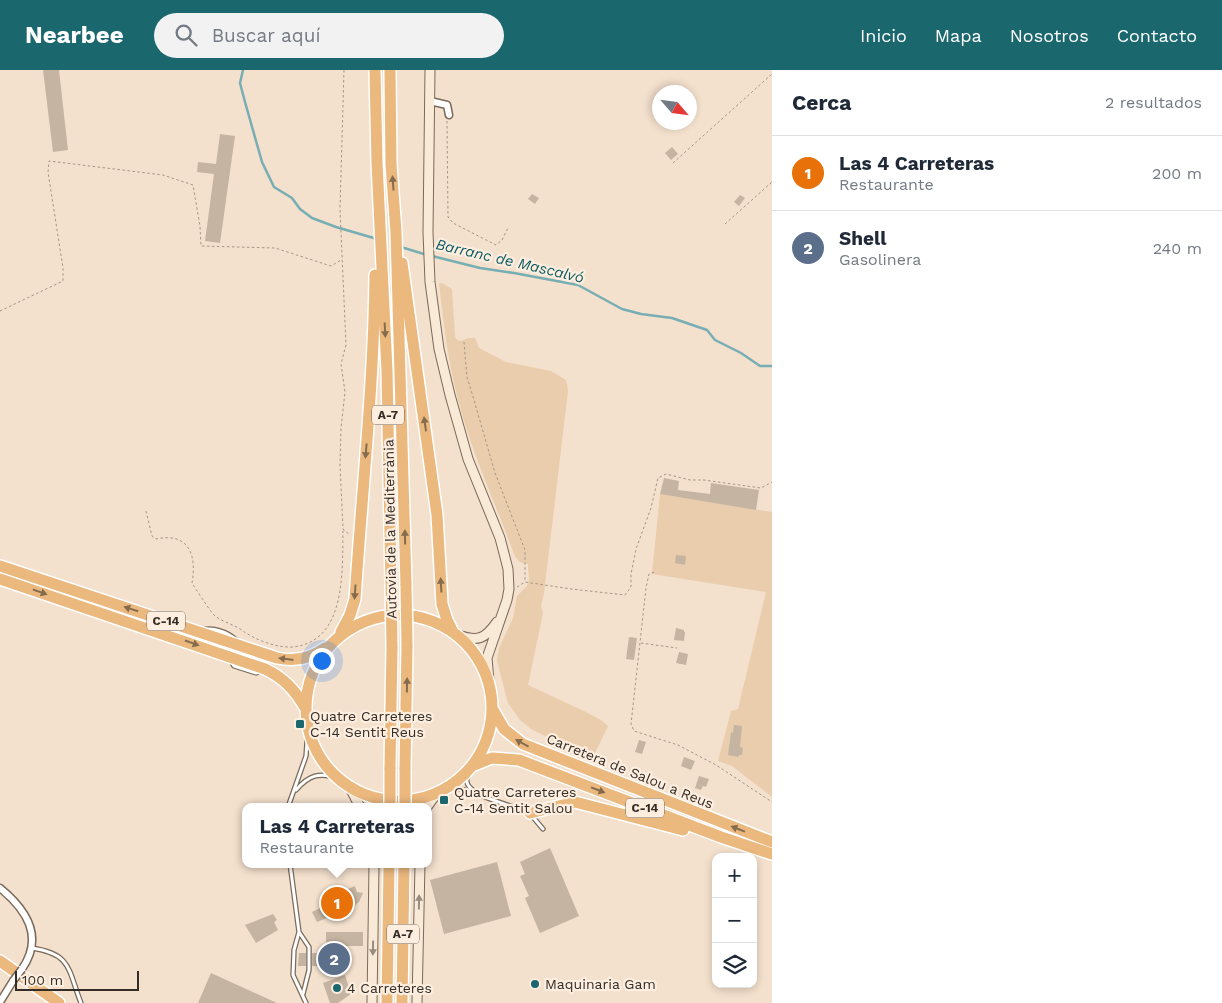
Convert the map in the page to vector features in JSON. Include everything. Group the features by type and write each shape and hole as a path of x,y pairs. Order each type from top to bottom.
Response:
{"highway":[{"name":"Autovia de la Mediterrània","path":"375,70 379,240 387,381 392,647 390,803"},
{"name":"Autovia de la Mediterrània","path":"390,70 391,164 400,265 404,456 407,646 405,803"},
{"path":"334,641 350,615 355,599 379,240"},
{"path":"400,265 438,515 442,604 447,620 456,633"},
{"name":"C-14","path":"0,566 277,658 293,660 307,658 351,628 380,616 395,614 426,618 456,633 477,656 489,682 492,708 491,724 487,739 470,767 440,791 411,800 385,800 373,797 349,786 338,778 319,755 312,742 306,709 306,697 312,674 320,659 334,641"},
{"name":"C-14","path":"0,579 265,669 290,686 306,709"},
{"name":"Carretera de Salou a Reus","path":"492,708 504,729 523,744 772,842"},
{"name":"C-14","path":"470,767 492,758 520,760 721,837 772,854"},
{"path":"530,814 575,802 696,833 721,837"},
{"name":"A-7","path":"387,1003 389,868"},
{"name":"A-7","path":"402,1003 404,868"},
{"path":"0,961 48,1003"},
{"path":"0,961 59,1003"}],"street":[{"path":"430,70 428,232 430,282 439,349 468,460 500,538 508,569 509,589 504,611 488,658 489,682"},
{"path":"430,102 448,105 448,117"},
{"path":"456,633 474,639 485,636 504,611"},
{"path":"349,786 358,803"},
{"path":"430,803 440,791"},
{"path":"372,1003 374,868"},
{"path":"417,1003 420,868"},
{"path":"0,888 17,903 27,917 31,932 31,948 27,962 0,1002"}],"lane":[{"path":"290,803 306,756 308,727"},
{"path":"470,767 466,781 481,797"},
{"path":"294,792 304,781 311,777 325,775 338,778"},
{"path":"440,791 454,788 530,814 543,829"},
{"path":"291,868 299,932 294,950 293,975 306,1003"},
{"path":"299,932 309,947 309,970 302,995"},
{"path":"31,948 52,952 68,965 81,1003"}],"path":[{"path":"146,511 152,536 156,539 177,539 191,551 194,565 192,583 213,614 243,630 249,636 287,647 300,646 317,638 326,629 334,615 341,588 343,529 340,464 345,392 341,364 346,345 340,209 344,70"},
{"path":"674,162 772,74"},
{"path":"448,117 448,217 453,223 496,245 502,240 508,228"},
{"path":"0,311 63,281 63,268 48,172 49,161 164,175 193,185 200,226 201,246 275,248 331,266 341,260"},
{"path":"725,224 772,182"},
{"path":"464,342 467,377 495,473 525,550 525,582"},
{"path":"509,589 525,582 571,590 625,595 632,587 631,574 636,549 651,508 658,478 666,474 690,480 704,480 761,488 772,482"},
{"path":"343,529 358,544"},
{"path":"654,572 648,574 631,724 634,731 678,745 716,765 772,802"},
{"path":"640,642 678,648"}],"shaded area":[{"path":"439,283 452,289 455,336 457,340 475,338 479,348 506,362 551,371 566,380 568,391 541,606 543,613 528,685 586,712 608,726 594,755 551,739 531,729 520,720 508,703 497,661 499,648 513,618 517,596 527,586 529,579 528,564 520,562 514,554 480,467 457,398 450,365"},
{"path":"660,494 772,512 772,797 732,766 718,761 731,711 738,709 766,592 652,574"}],"building":[{"path":"43,70 59,70 68,150 53,152"},
{"path":"220,134 235,136 220,243 205,241 214,174 197,172 198,162 216,164"},
{"path":"672,147 678,154 671,160 665,153"},
{"path":"532,194 539,198 535,204 528,199"},
{"path":"740,195 745,198 739,206 734,202"},
{"path":"664,478 679,481 678,490 710,494 711,483 759,490 756,510 660,494"},
{"path":"676,555 686,556 685,565 675,563"},
{"path":"676,628 684,630 684,641 674,640"},
{"path":"629,637 637,638 634,660 626,659"},
{"path":"679,652 688,654 686,665 676,663"},
{"path":"734,725 742,726 740,747 743,748 742,755 738,757 728,755 731,732 733,733"},
{"path":"639,740 646,742 642,754 635,752"},
{"path":"684,757 695,761 691,770 681,766"},
{"path":"699,776 709,779 706,787 703,786 701,790 695,788"},
{"path":"550,848 579,916 540,933 525,898 529,896 520,876 525,874 520,862"},
{"path":"497,862 511,916 444,934 430,880"},
{"path":"355,886 357,892 363,893 359,902 351,908 317,922 312,912 329,904 327,898"},
{"path":"273,914 277,920 274,922 278,930 256,943 245,925"},
{"path":"326,932 363,932 363,946 343,946 343,966 312,966 312,953 326,953"},
{"path":"299,953 306,953 306,966 298,966"},
{"path":"211,973 277,1003 198,1003"},
{"path":"345,975 351,994 338,1003 330,1003 323,983"}],"waterway":[{"name":"Barranc de Mascalvó","path":"243,70 240,83 245,102 262,162 274,187 292,198 300,209 312,218 377,239"},
{"name":"Barranc de Mascalvó","path":"401,247 427,255"},
{"name":"Barranc de Mascalvó","path":"432,256 480,268 578,285 622,309 641,314 672,318 707,330 715,340 741,353 760,366 772,366"}],"place":[{"name":"Quatre Carreteres C-14 Sentit Reus","path":"300,724"},
{"name":"Quatre Carreteres C-14 Sentit Salou","path":"444,800"},
{"name":"Las 4 Carreteras","path":"337,903"},
{"name":"Shell","path":"334,959"},
{"name":"Maquinaria Gam","path":"535,984"},
{"name":"4 Carreteres","path":"337,988"}]}
